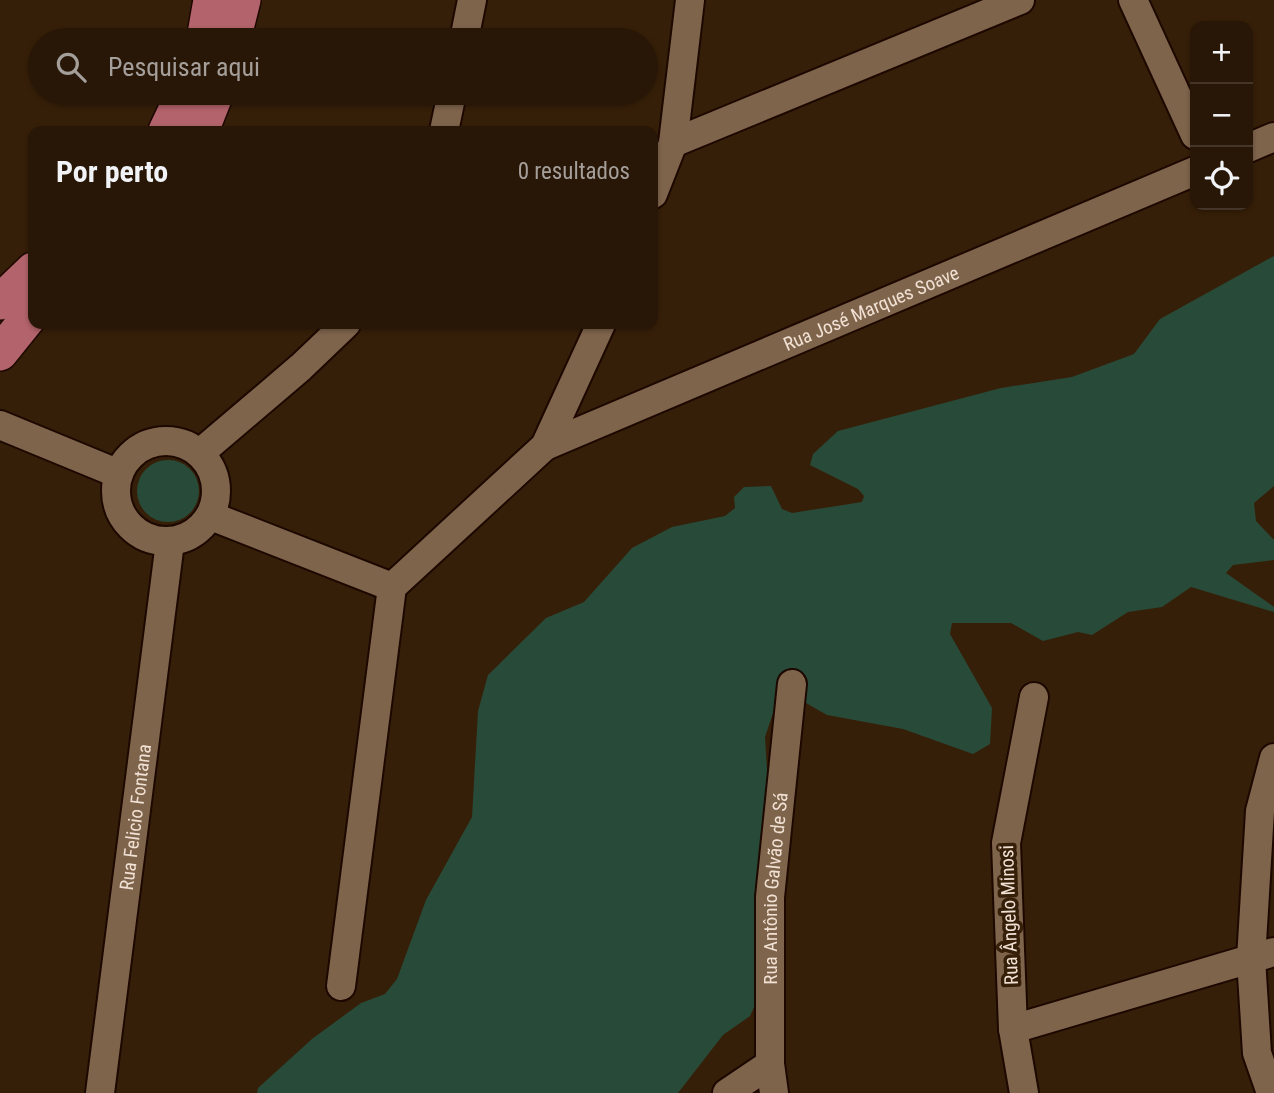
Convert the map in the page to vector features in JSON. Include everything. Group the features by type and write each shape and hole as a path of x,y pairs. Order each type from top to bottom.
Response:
{"main road":[{"path":"206,28 211,0"},
{"path":"236,28 243,0"},
{"path":"168,126 178,105"},
{"path":"203,126 211,105"},
{"path":"0,302 28,275"},
{"path":"0,353 28,318"}],"street":[{"path":"466,28 472,0"},
{"path":"658,181 673,143 690,0"},
{"path":"673,143 1020,0"},
{"path":"1133,0 1190,124"},
{"path":"445,126 449,105"},
{"path":"1250,147 1274,137"},
{"name":"Rua José Marques Soave","path":"545,446 1190,173"},
{"path":"200,453 301,367 341,329"},
{"path":"341,986 392,587 545,446 599,329"},
{"path":"0,425 119,474"},
{"path":"172,441 187,445 200,453 212,467 216,483 216,500 211,516 201,529 186,538 170,542 153,540 138,534 126,523 118,507 116,491 119,474 127,460 139,448 155,442 172,441"},
{"path":"211,516 392,587"},
{"name":"Rua Felicio Fontana","path":"100,1093 170,542"},
{"name":"Rua Antônio Galvão de Sá","path":"774,1093 769,1064 770,897 792,684"},
{"name":"Rua Ângelo Minosi","path":"1024,1093 1013,1029 1006,843 1034,697"},
{"path":"1271,1093 1257,1053 1263,956 1260,811 1274,758"},
{"path":"1013,1029 1263,956"},
{"path":"727,1093 769,1064"}],"green space":[{"path":"1274,256 1274,486 1254,503 1256,521 1274,540 1274,560 1233,565 1226,573 1274,607 1274,612 1191,587 1162,607 1128,612 1092,635 1078,632 1043,641 1011,623 952,623 950,634 992,708 990,744 973,754 903,729 827,715 792,695 778,698 765,737 771,969 750,1016 723,1035 678,1093 257,1093 258,1088 312,1039 361,1003 385,994 397,979 426,900 472,817 478,711 488,675 546,618 584,602 632,548 672,527 725,516 735,508 734,497 744,487 771,486 782,509 792,513 862,502 864,496 858,489 810,465 813,454 838,431 1001,388 1072,377 1134,354 1160,319"},
{"path":"168,460 190,469 199,491 190,513 168,522 146,513 137,491 146,469"}]}
